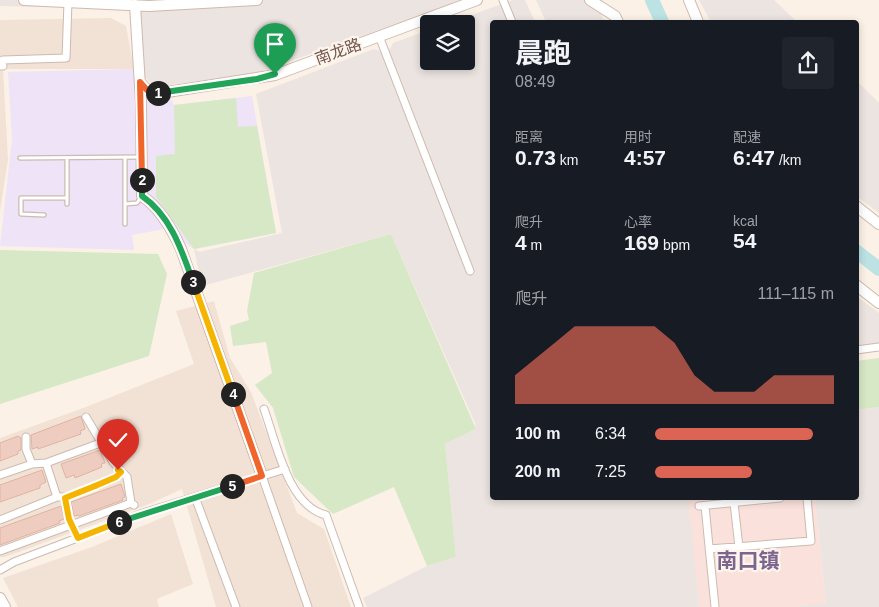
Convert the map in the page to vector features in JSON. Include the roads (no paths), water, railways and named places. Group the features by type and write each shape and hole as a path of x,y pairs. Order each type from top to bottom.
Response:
{"street":[{"path":"24,0 135,5 257,0"},
{"name":"南龙路","path":"140,82 147,90 161,93 257,79 477,0"},
{"path":"503,0 511,20"},
{"path":"590,0 615,16 617,20"},
{"path":"689,1 697,20"},
{"path":"2,64 66,58 68,2"},
{"path":"135,5 140,82 142,196 173,230 181,248 308,607"},
{"path":"379,36 470,271"},
{"path":"859,208 879,224"},
{"path":"859,287 879,303"},
{"path":"859,350 879,347"},
{"path":"264,409 291,485 313,512 326,515 359,607"},
{"path":"0,551 133,504 128,481 86,417"},
{"path":"26,437 26,449 32,464"},
{"path":"0,476 32,464 46,463 103,442"},
{"path":"46,463 56,497"},
{"path":"0,570 14,562 78,538 195,497 286,469"},
{"path":"0,520 56,497 65,498 116,477 121,472"},
{"path":"195,497 236,607"},
{"path":"65,498 71,525 78,538"},
{"path":"715,607 702,506 757,500"},
{"path":"709,550 811,541 807,500"},
{"path":"734,502 739,547"},
{"path":"0,598 5,607"}],"lane":[{"path":"125,157 125,224"},
{"path":"20,158 141,157"},
{"path":"67,158 67,204"},
{"path":"125,204 138,203 142,196"},
{"path":"44,214 21,214 21,198 67,198"}],"waterway":[{"path":"652,0 661,20"},
{"path":"859,253 879,269"}],"district":[{"name":"南口镇","path":"748,561"}]}
